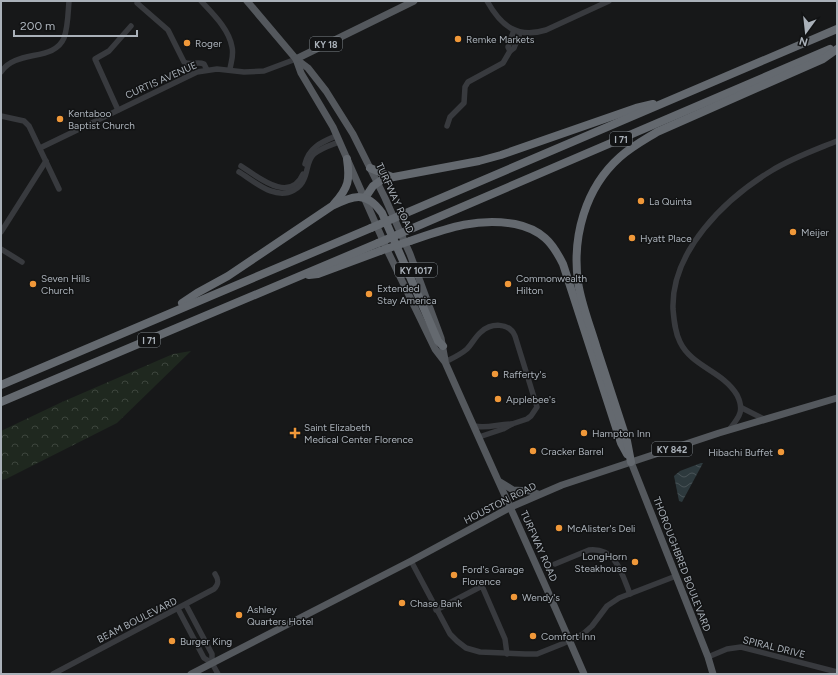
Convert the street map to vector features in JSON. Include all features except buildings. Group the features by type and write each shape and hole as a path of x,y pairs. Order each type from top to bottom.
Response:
{"highway":[{"name":"I 71","path":"1,385 169,312 670,101 837,28"},
{"name":"I 71","path":"1,402 296,277 318,274 379,247 406,231 837,48"},
{"path":"631,462 627,441 578,283 577,241 581,223 594,189 608,169 620,157 637,144 658,132 823,59 837,48"},
{"path":"365,198 377,183 384,179 479,161 501,155 636,108 670,101"},
{"path":"332,206 339,198 348,182 347,159"},
{"path":"370,168 393,177"},
{"path":"169,312 228,276 332,206 350,198 360,197 365,198 378,206 382,213 438,340 443,346"},
{"path":"379,247 410,241 451,227 475,222 507,223 521,226 533,230 545,237 563,264 621,443 631,462"}],"main road":[{"name":"TURFWAY ROAD","path":"247,1 296,59 308,68 326,91 353,134 410,254 443,346 445,362"},
{"name":"KY 18","path":"296,59 414,1"},
{"name":"TURFWAY ROAD","path":"296,59 301,73 333,127 389,254 435,349 445,362 511,507 584,674"},
{"name":"HOUSTON ROAD","path":"191,674 538,494 729,430 837,398"},
{"name":"THOROUGHBRED BOULEVARD","path":"631,462 708,657 713,674"},
{"path":"498,481 513,490 530,491 538,494"}],"street":[{"path":"1,72 12,61 49,51 58,47 66,32 69,1"},
{"path":"138,1 137,3 168,30 184,62 187,64 204,64 207,70"},
{"path":"201,1 223,27 231,43 233,55 230,69"},
{"path":"487,1 499,19 506,25 520,32 532,33 546,30 609,1"},
{"path":"118,110 95,59 109,51 131,26"},
{"path":"510,51 508,47 514,30"},
{"path":"447,126 450,117 464,103 465,87 468,82 503,63 510,51 514,48 520,32"},
{"name":"CURTIS AVENUE","path":"40,148 188,76 207,70 230,69 244,72 264,71 296,59"},
{"path":"1,116 20,120 26,123 31,129 59,189"},
{"path":"240,169 270,185 277,187 292,185 301,179 306,159 310,151 321,142 338,139"},
{"path":"764,419 742,408 737,396 725,381 694,360 686,352 680,342 675,328 673,306 674,292 680,270 693,245 718,213 744,189 785,163 837,141"},
{"path":"1,232 46,161"},
{"path":"1,249 22,262"},
{"path":"445,362 469,348 480,332 486,328 501,325 513,331 536,407 531,416 503,429 479,437"},
{"path":"729,430 738,419 742,408"},
{"path":"474,426 486,428 502,424 512,424"},
{"path":"554,564 589,550 594,549 605,552 612,556 617,562 630,594"},
{"path":"411,561 436,610 450,634 457,641 466,648 480,652 507,654 537,654 569,641 588,631 607,606 619,598 676,576"},
{"name":"BEAM BOULEVARD","path":"53,674 214,589 218,583 218,578 215,574"},
{"path":"436,610 482,586 505,639 507,654"},
{"path":"186,605 212,654 212,663 218,674"},
{"path":"178,609 204,658 212,663"},
{"name":"SPIRAL DRIVE","path":"708,657 727,649 741,647 837,672"}],"green space":[{"path":"191,351 117,423 6,479 1,480 1,431 62,402 173,354"}],"water":[{"path":"703,463 682,502 679,501 674,476 680,471"}],"place":[{"name":"Remke Markets","path":"458,39"},
{"name":"Roger","path":"187,43"},
{"name":"Kentaboo Baptist Church","path":"60,119"},
{"name":"La Quinta","path":"641,201"},
{"name":"Meijer","path":"793,232"},
{"name":"Hyatt Place","path":"632,238"},
{"name":"Seven Hills Church","path":"33,284"},
{"name":"Commonwealth Hilton","path":"508,284"},
{"name":"Extended Stay America","path":"369,294"},
{"name":"Rafferty's","path":"495,374"},
{"name":"Applebee's","path":"498,399"},
{"name":"Saint Elizabeth Medical Center Florence","path":"295,433"},
{"name":"Hampton Inn","path":"584,433"},
{"name":"Cracker Barrel","path":"533,451"},
{"name":"Hibachi Buffet","path":"781,452"},
{"name":"McAlister's Deli","path":"559,528"},
{"name":"LongHorn Steakhouse","path":"635,562"},
{"name":"Ford's Garage Florence","path":"454,575"},
{"name":"Wendy's","path":"514,597"},
{"name":"Chase Bank","path":"402,603"},
{"name":"Ashley Quarters Hotel","path":"239,615"},
{"name":"Comfort Inn","path":"533,636"},
{"name":"Burger King","path":"172,641"}]}
